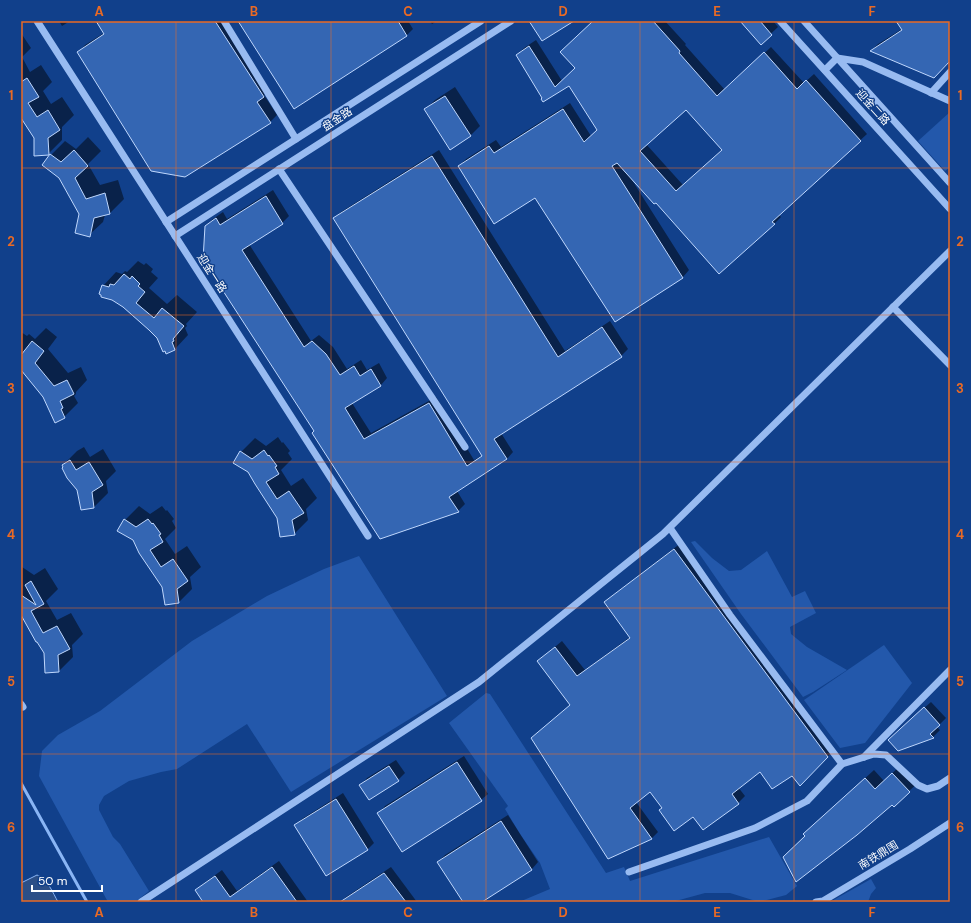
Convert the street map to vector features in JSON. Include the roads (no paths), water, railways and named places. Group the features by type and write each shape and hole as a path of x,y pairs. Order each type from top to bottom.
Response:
{"street":[{"name":"迎金一路","path":"37,21 368,536"},
{"path":"224,21 296,138"},
{"name":"盘金路","path":"166,222 481,21"},
{"name":"盘金路","path":"175,236 511,21"},
{"name":"迎金二路","path":"780,21 950,209"},
{"name":"迎金二路","path":"804,21 950,183"},
{"path":"825,70 837,58 863,62 950,100"},
{"path":"931,93 950,72"},
{"path":"279,169 465,447"},
{"path":"141,902 479,682 670,528 950,251"},
{"path":"893,307 950,365"},
{"path":"670,528 730,615 842,764"},
{"path":"863,757 950,670"},
{"path":"629,872 755,828 808,801 842,764 863,757 874,754 886,755 918,785 927,789 938,786 950,778"},
{"name":"南铁鼎围","path":"816,902 823,901 910,849 950,823"}],"waterway":[{"path":"21,783 87,902"}]}
